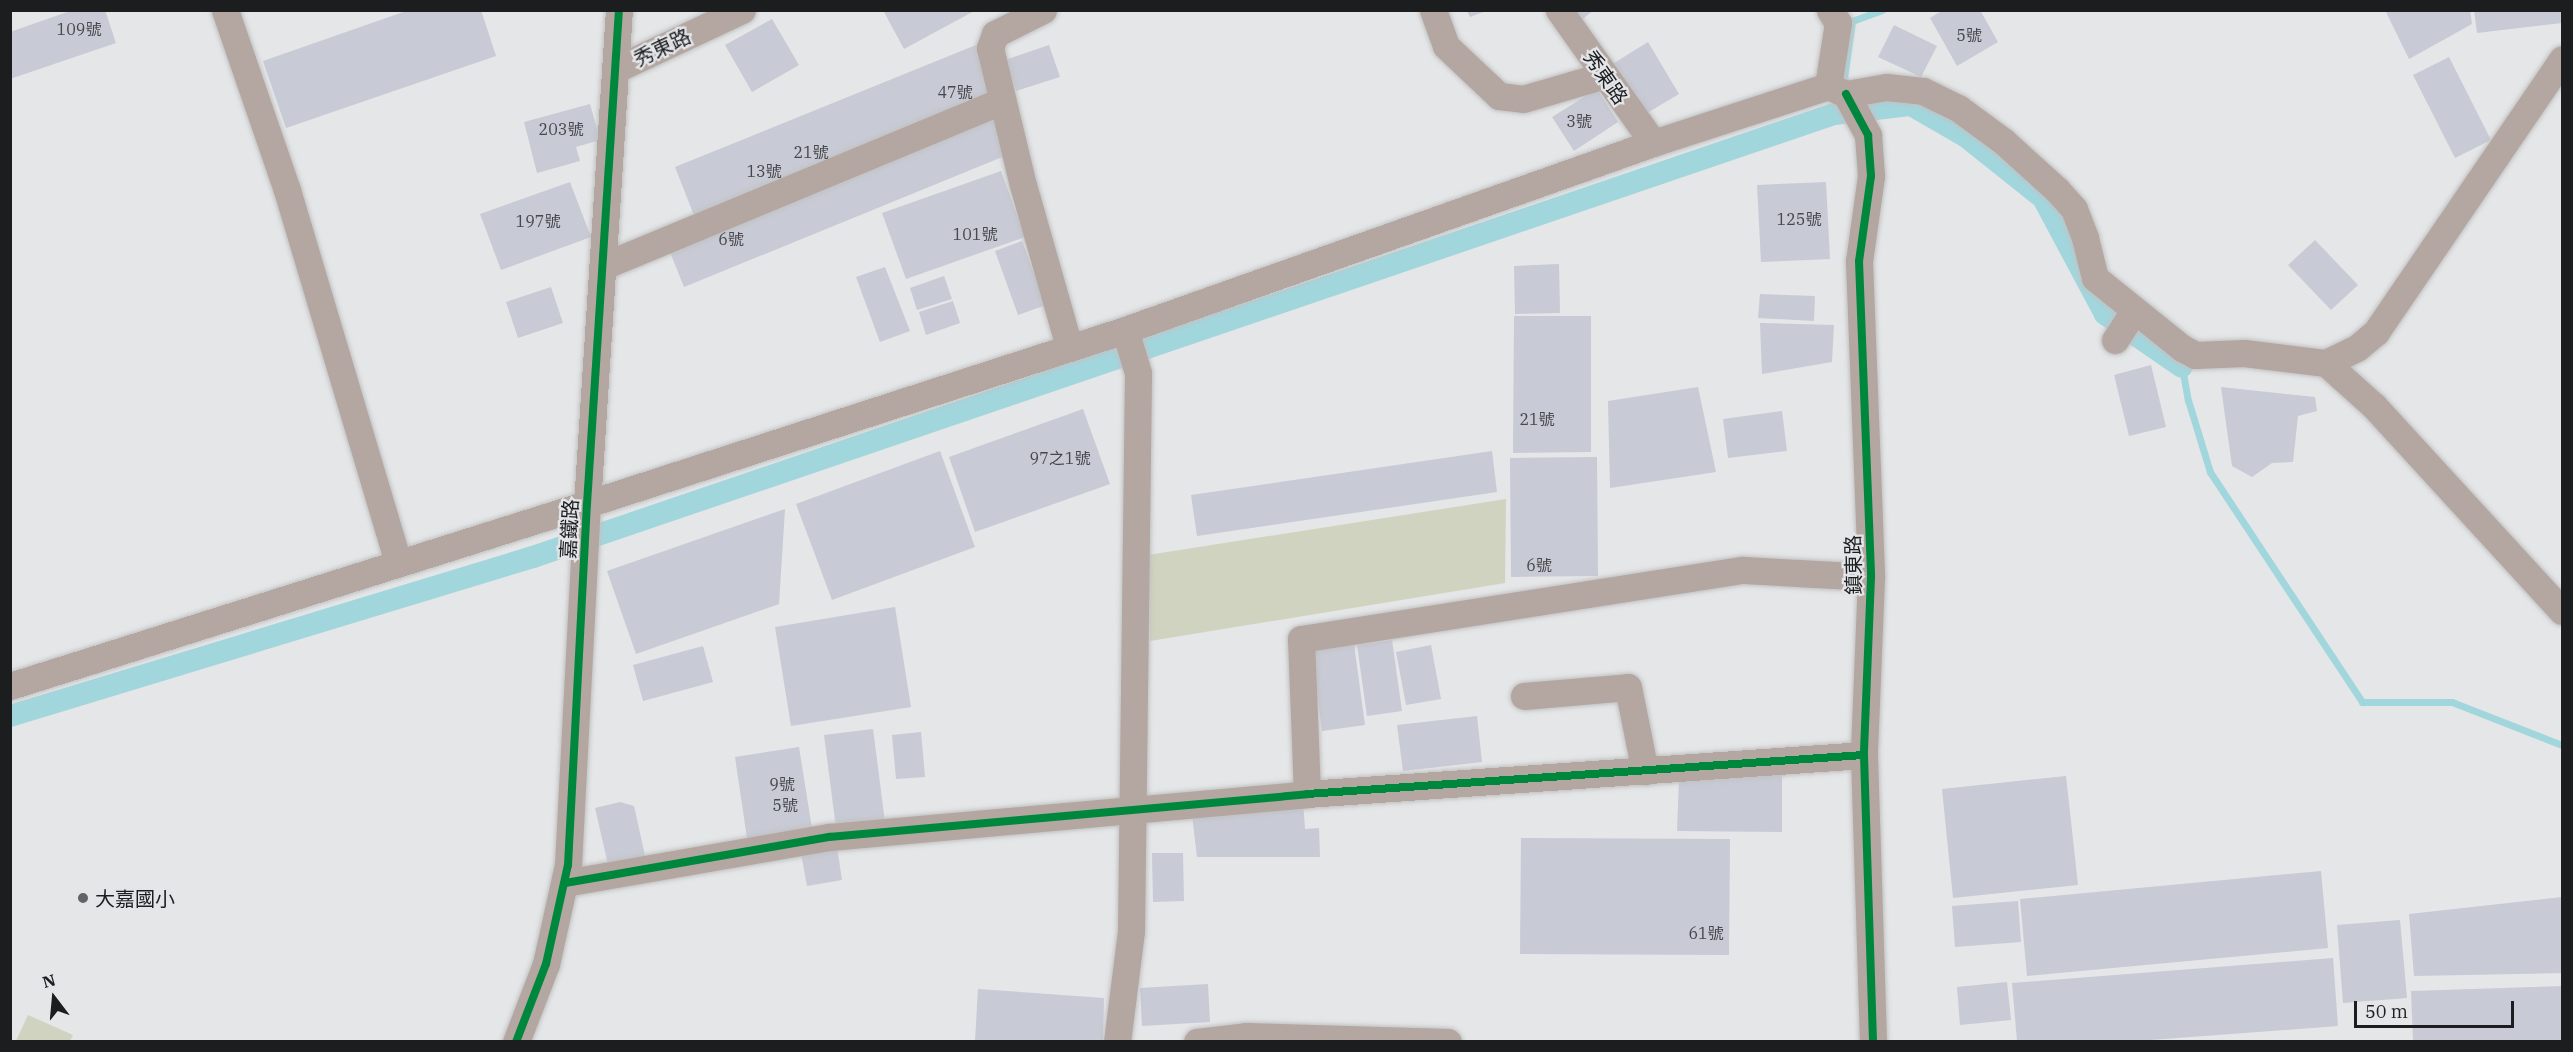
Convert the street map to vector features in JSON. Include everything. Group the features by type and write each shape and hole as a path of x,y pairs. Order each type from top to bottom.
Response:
{"street":[{"path":"225,10 287,190 398,563"},
{"name":"嘉鐵路","path":"516,1041 546,964 568,865 587,511 619,10"},
{"name":"秀東路","path":"616,69 742,10"},
{"path":"1043,10 995,34 990,48 1069,348"},
{"path":"1433,10 1446,46 1499,96 1523,99 1605,75"},
{"name":"秀東路","path":"1559,10 1653,143"},
{"path":"1830,10 1838,24 1837,90"},
{"path":"10,686 398,563 587,511 1069,348 1127,338 1653,143 1837,90 1886,87 1923,90 1958,108 2003,141 2057,190 2073,209 2085,238 2095,278 2182,348 2195,355 2244,352 2326,363 2356,348 2376,332 2562,59"},
{"name":"鎮東路","path":"1837,90 1868,135 1871,176 1859,261 1871,577 1864,755 1873,1041"},
{"path":"603,266 1002,100"},
{"path":"2115,340 2134,311"},
{"path":"1117,1041 1131,931 1133,808 1138,374 1127,338"},
{"path":"2326,363 2374,406 2562,611"},
{"path":"1308,794 1301,639 1744,570 1871,577"},
{"path":"1524,696 1628,687 1645,771"},
{"path":"565,882 829,837 1308,794 1864,755"},
{"path":"1197,1041 1246,1036 1448,1041"}],"green space":[{"path":"1506,499 1505,583 1150,641 1148,555"},
{"path":"28,1015 73,1035 70,1041 16,1041"}],"building":[{"path":"73,10 105,10 116,43 10,79 10,32"},
{"path":"409,10 481,10 496,56 286,128 263,61"},
{"path":"883,10 976,10 904,49"},
{"path":"1564,10 1594,10 1575,25"},
{"path":"1943,10 1980,10 1998,42 1957,66 1930,18"},
{"path":"2385,10 2470,10 2472,24 2409,59"},
{"path":"2474,10 2561,10 2562,23 2477,33"},
{"path":"1467,11 1486,11 1470,17"},
{"path":"772,19 799,65 752,92 725,45"},
{"path":"1894,25 1937,46 1921,77 1878,57"},
{"path":"1648,42 1679,94 1637,119 1606,68"},
{"path":"976,45 997,96 695,218 675,167"},
{"path":"1049,45 1060,77 1016,91 1005,60"},
{"path":"2449,57 2491,140 2455,158 2413,75"},
{"path":"1597,89 1618,122 1574,151 1552,117"},
{"path":"590,104 600,140 576,147 580,161 537,173 524,122"},
{"path":"996,113 1012,153 684,287 668,247"},
{"path":"1001,171 1025,237 906,279 882,213"},
{"path":"570,182 591,237 501,270 480,214"},
{"path":"1826,182 1830,259 1761,262 1757,185"},
{"path":"2315,240 2358,285 2331,310 2288,265"},
{"path":"1022,241 1046,305 1018,315 995,251"},
{"path":"1559,264 1560,313 1515,314 1514,266"},
{"path":"885,267 910,331 880,342 856,277"},
{"path":"944,276 952,299 917,310 910,288"},
{"path":"551,287 563,323 518,338 506,302"},
{"path":"1760,294 1815,296 1814,321 1758,318"},
{"path":"953,301 960,323 926,335 919,312"},
{"path":"1514,316 1591,316 1591,452 1513,453"},
{"path":"1760,323 1834,325 1832,362 1762,374"},
{"path":"2151,365 2166,427 2129,436 2114,375"},
{"path":"1698,387 1716,472 1610,488 1608,401"},
{"path":"2221,387 2315,397 2317,411 2298,416 2293,462 2272,463 2252,477 2232,466"},
{"path":"1083,409 1110,484 975,532 949,457"},
{"path":"1782,411 1787,451 1728,458 1723,419"},
{"path":"940,451 975,547 832,600 796,504"},
{"path":"1492,451 1497,492 1197,536 1191,495"},
{"path":"1597,457 1598,576 1511,577 1510,458"},
{"path":"785,509 779,604 636,654 607,571"},
{"path":"895,607 911,707 791,726 775,627"},
{"path":"1392,640 1402,711 1367,716 1357,645"},
{"path":"1354,644 1365,725 1322,731 1311,650"},
{"path":"1431,645 1441,699 1406,705 1396,652"},
{"path":"703,646 713,682 643,701 633,665"},
{"path":"1477,716 1482,762 1403,771 1397,725"},
{"path":"873,729 885,822 836,828 824,735"},
{"path":"921,732 925,777 896,779 892,735"},
{"path":"799,747 813,835 748,845 735,757"},
{"path":"1782,771 1782,832 1677,831 1679,780"},
{"path":"2066,776 2078,885 1953,898 1942,789"},
{"path":"1303,800 1305,829 1319,828 1320,857 1197,857 1192,815"},
{"path":"620,802 634,806 646,860 609,869 595,808"},
{"path":"1521,838 1730,839 1729,955 1520,954"},
{"path":"837,847 842,880 807,886 801,853"},
{"path":"1152,853 1183,853 1184,901 1153,902"},
{"path":"2321,871 2328,948 2027,976 2020,899"},
{"path":"2562,897 2562,973 2414,976 2409,914"},
{"path":"2018,901 2021,942 1955,947 1952,906"},
{"path":"2400,920 2407,998 2343,1003 2337,925"},
{"path":"2333,958 2338,1026 2137,1041 2017,1041 2012,983"},
{"path":"2007,982 2011,1020 1960,1025 1957,987"},
{"path":"1208,984 1210,1022 1142,1026 1140,988"},
{"path":"2562,986 2562,1041 2413,1041 2411,991"},
{"path":"978,989 1104,998 1103,1041 975,1041"}],"waterway":[{"path":"1847,85 1844,78 1852,21 1882,10"},
{"path":"10,716 533,557 1834,114 1911,105 1965,136 2043,198 2105,314 2182,367"},
{"path":"2182,367 2188,400 2210,472 2362,702 2452,702 2562,745"}],"cycle path":[{"path":"516,1042 546,964 568,865 587,504 619,10"},
{"path":"1846,94 1868,135 1871,176 1859,261 1871,577 1864,755 1873,1042"},
{"path":"565,883 829,837 1307,794 1864,755"}],"place":[{"name":"大嘉國小","path":"83,898"}]}
